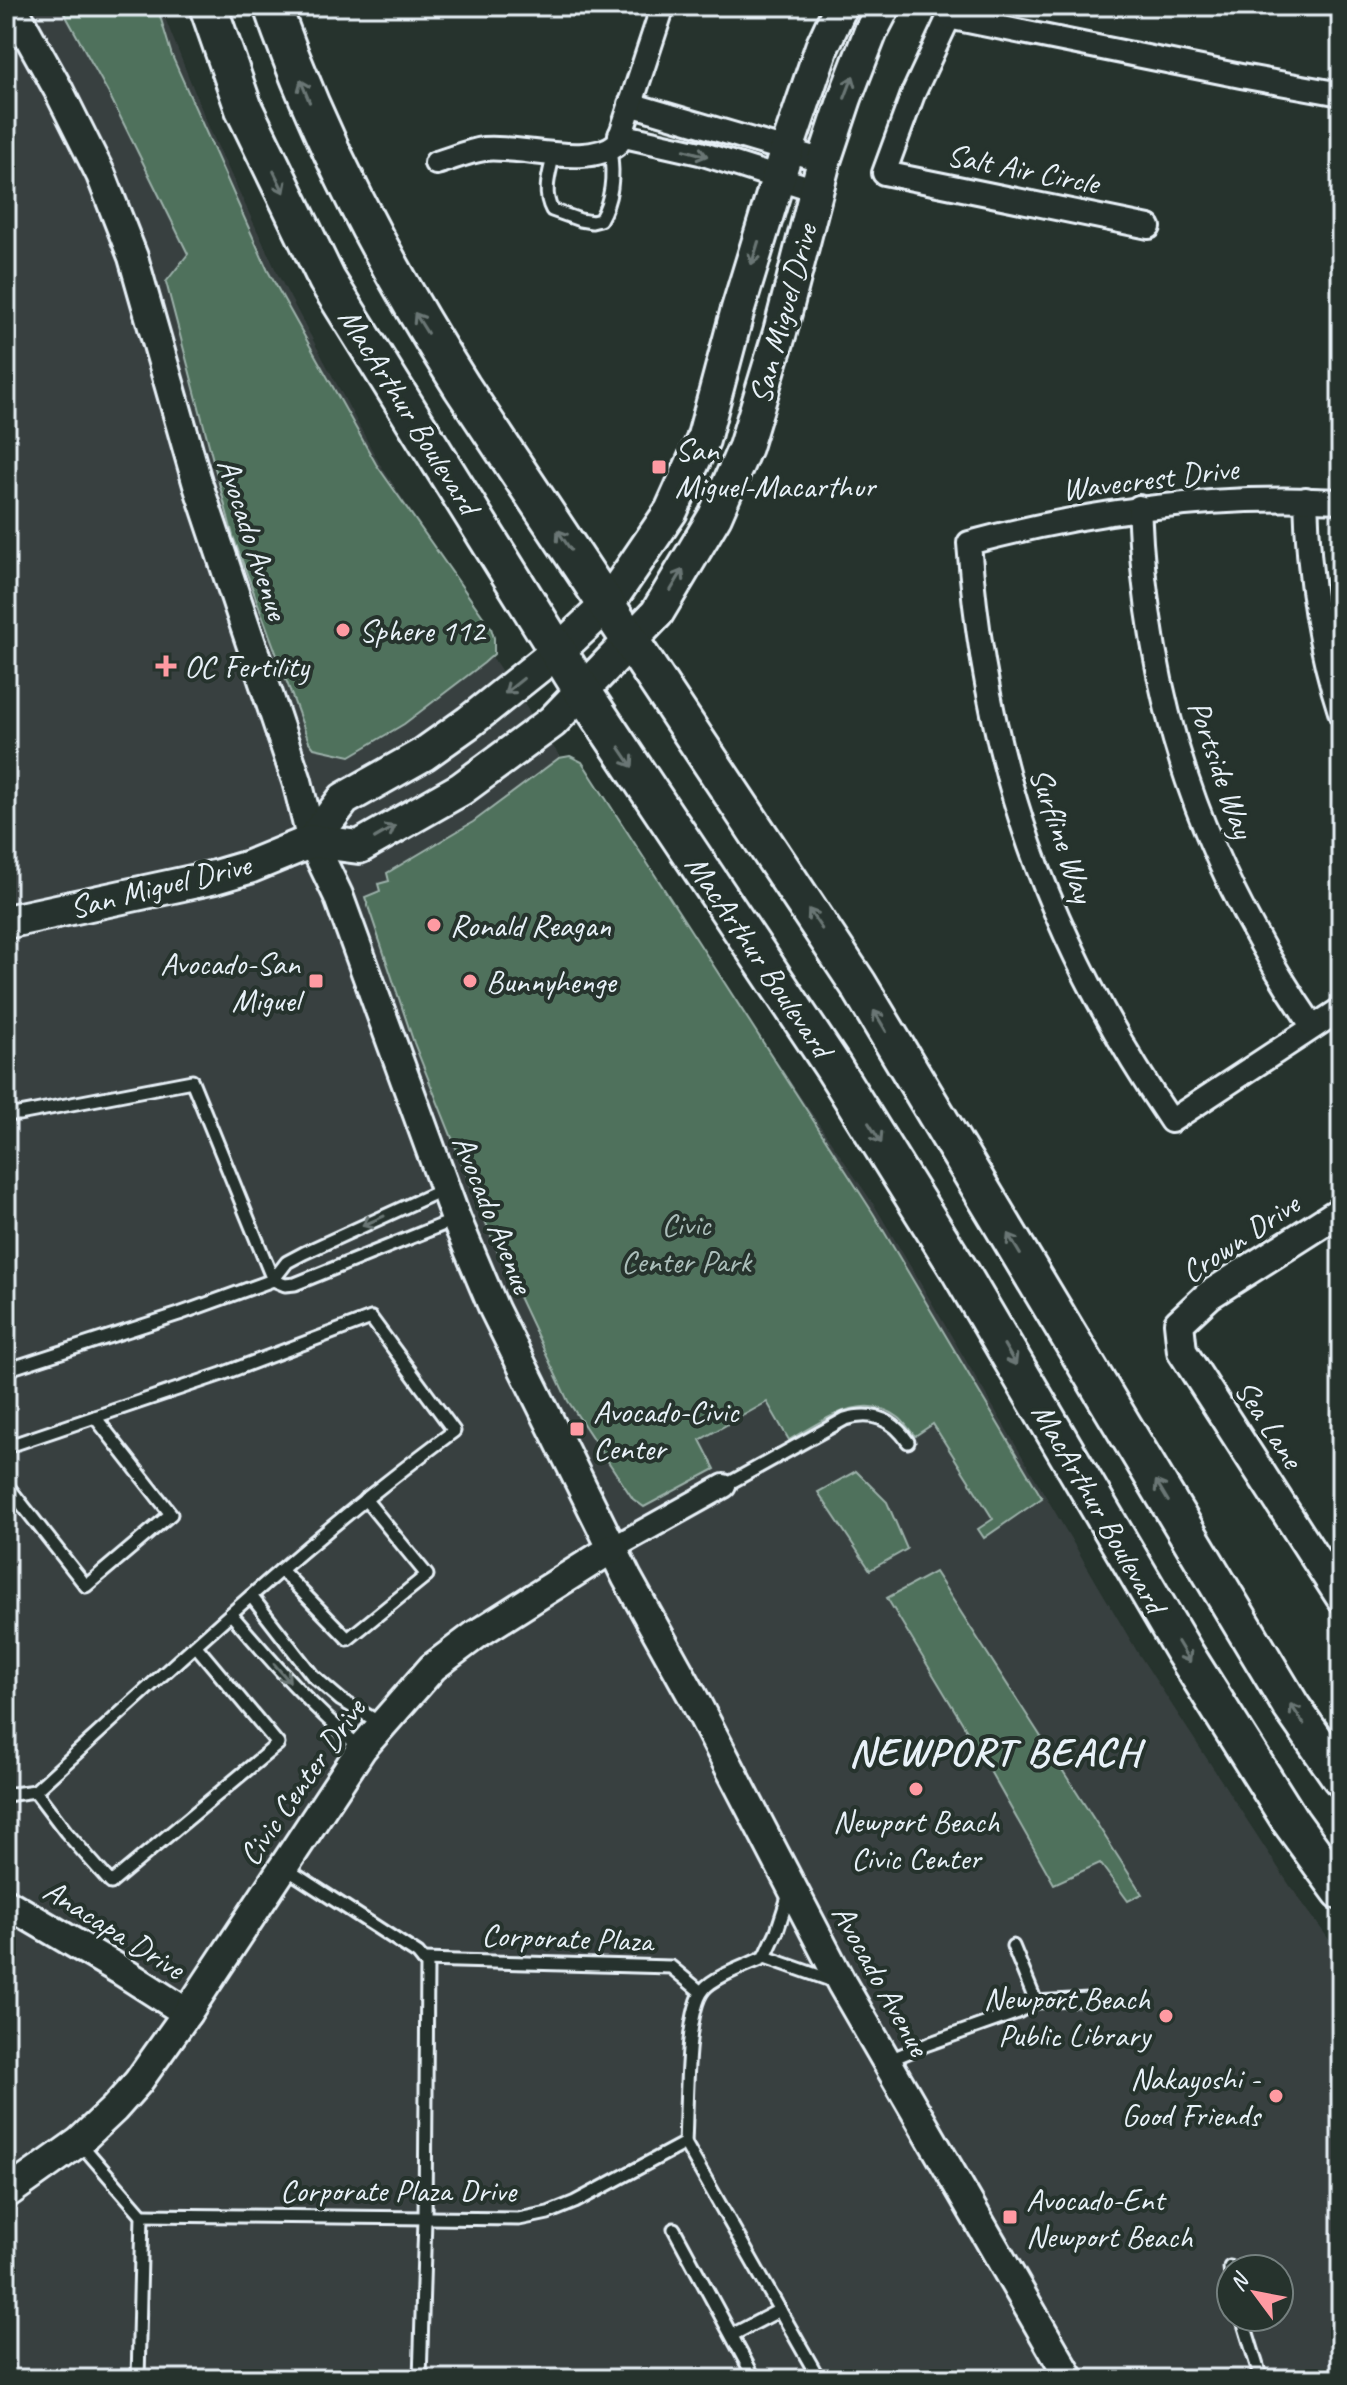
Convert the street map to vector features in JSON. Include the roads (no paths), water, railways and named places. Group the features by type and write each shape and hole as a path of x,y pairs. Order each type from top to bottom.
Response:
{"main road":[{"name":"MacArthur Boulevard","path":"208,6 244,109 327,280 583,692 833,1067 961,1273 1184,1652 1291,1822 1341,1891"},
{"name":"MacArthur Boulevard","path":"272,6 313,112 360,213 405,297 858,984 1291,1706 1341,1778"},
{"name":"San Miguel Drive","path":"312,841 344,799 424,754 559,650 607,605 671,511 703,440 782,164 822,47 841,6"},
{"name":"San Miguel Drive","path":"6,922 215,877 249,867 312,841 359,847 461,789 546,727 583,692 657,613 715,516 745,447 780,332 820,176 850,85 884,6"}],"street":[{"name":"Avocado Avenue","path":"12,6 101,175 133,257 198,485 297,781 312,841 338,895 444,1189 507,1337 613,1548 842,1984 1070,2379"},
{"path":"615,142 663,6"},
{"path":"951,11 1241,76 1341,94"},
{"name":"Salt Air Circle","path":"951,11 913,94 884,173 1149,227"},
{"path":"630,104 820,176"},
{"path":"436,163 484,149 592,155 615,142 782,164 820,176"},
{"name":"Wavecrest Drive","path":"969,543 1053,522 1139,507 1236,499 1341,501"},
{"path":"1306,499 1307,539 1317,620 1341,715"},
{"name":"Portside Way","path":"1139,507 1142,569 1152,645 1172,736 1186,780 1240,908 1313,1027"},
{"name":"Surfline Way","path":"969,543 981,655 991,710 1004,766 1038,873 1083,976 1139,1074 1171,1121 1313,1027"},
{"path":"1313,1027 1341,1009"},
{"name":"Crown Drive","path":"1179,1323 1209,1295 1341,1211"},
{"name":"Sea Lane","path":"1179,1323 1182,1351 1341,1598"},
{"name":"Civic Center Drive","path":"6,2194 79,2142 138,2082 362,1748 433,1667 477,1634 613,1548 724,1486"},
{"name":"Anacapa Drive","path":"6,1903 187,2013"}],"lane":[{"path":"554,153 546,188 547,201 552,210 592,222 600,220 606,210 614,174 615,142"},
{"path":"6,1114 192,1081 273,1280 285,1285 295,1284 456,1219"},
{"path":"6,1370 273,1280 287,1262 444,1189"},
{"path":"6,1447 222,1374 371,1318 454,1431 365,1499 281,1570 35,1791 6,1795"},
{"path":"724,1486 845,1419 862,1414 878,1416 893,1424 908,1442"},
{"path":"6,1484 86,1586 171,1514 95,1417"},
{"path":"281,1570 348,1639 427,1575 365,1499"},
{"path":"251,1596 313,1676 341,1700 383,1725"},
{"path":"231,1614 285,1678 330,1723 362,1748"},
{"path":"35,1791 111,1883 278,1744 196,1646"},
{"path":"282,1866 427,1965 420,2379"},
{"path":"791,1886 765,1957 706,1985 697,1998 691,2029 685,2143 819,2379"},
{"path":"1013,1946 1036,2002"},
{"path":"765,1957 842,1984"},
{"name":"Corporate Plaza","path":"423,1960 671,1967 701,1992"},
{"path":"887,2062 1018,2012 1036,2002 1089,1999"},
{"path":"79,2142 142,2215 138,2379"},
{"name":"Corporate Plaza Drive","path":"142,2215 519,2219 548,2213 575,2202 685,2143"},
{"path":"674,2229 755,2379"},
{"path":"732,2335 780,2310"},
{"path":"1247,2333 1261,2379"}],"place":[{"name":"San Miguel-Macarthur","path":"659,467"},
{"name":"Sphere 112","path":"343,630"},
{"name":"OC Fertility","path":"166,666"},
{"name":"Ronald Reagan","path":"434,925"},
{"name":"Avocado-San Miguel","path":"316,981"},
{"name":"Bunnyhenge","path":"470,981"},
{"name":"Avocado-Civic Center","path":"577,1429"},
{"name":"Newport Beach Civic Center","path":"916,1789"},
{"name":"Newport Beach Public Library","path":"1166,2016"},
{"name":"Nakayoshi - Good Friends","path":"1276,2096"},
{"name":"Avocado-Ent Newport Beach","path":"1010,2217"}],"district":[{"name":"NEWPORT BEACH","path":"995,1752"}],"park label":[{"name":"Civic Center Park","path":"686,1242"}]}
